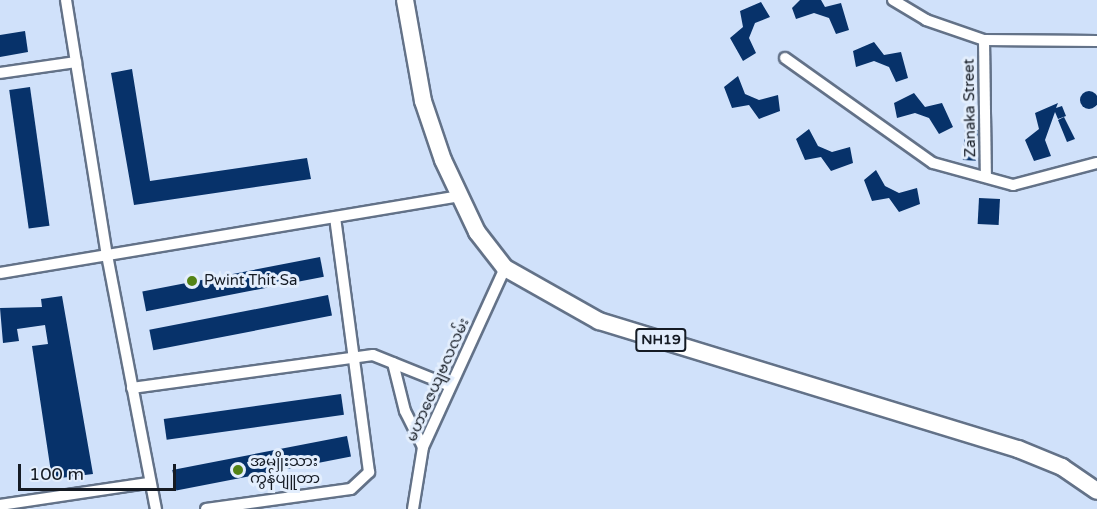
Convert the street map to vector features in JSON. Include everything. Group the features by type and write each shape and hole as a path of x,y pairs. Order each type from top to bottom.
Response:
{"highway":[{"name":"NH19","path":"405,0 423,101 460,196 477,232 505,268 599,321 1018,449 1062,467 1097,491"}],"street":[{"path":"66,0 107,255 148,483 156,509"},
{"path":"893,0 926,20 984,40 1097,41"},
{"name":"Zanaka Street","path":"984,40 986,176"},
{"path":"785,58 905,147 933,163 1013,185 1097,163"},
{"path":"0,73 76,62"},
{"path":"0,273 460,196"},
{"path":"206,509 351,489 369,472 335,217"},
{"name":"မဟာဇေယျဗလလမ်း","path":"413,509 423,447 505,268"},
{"path":"132,388 352,356 373,355 450,386"},
{"path":"393,363 405,411 423,447"},
{"path":"0,504 148,483"}],"building":[{"path":"800,0 821,0 825,7 841,3 849,30 836,34 829,18 814,13 796,19 792,8"},
{"path":"761,2 770,17 755,23 749,38 756,53 743,61 730,38 743,27 740,11"},
{"path":"25,31 28,52 0,57 0,35"},
{"path":"874,42 884,55 901,52 908,78 896,82 889,67 874,61 856,67 853,51"},
{"path":"132,69 150,181 307,158 311,179 134,205 111,73"},
{"path":"738,76 745,94 759,100 778,95 780,111 759,119 749,105 732,108 724,87"},
{"path":"30,87 49,226 29,229 9,90"},
{"path":"1085,91 1093,91 1098,96 1096,107 1085,109 1080,104 1080,96"},
{"path":"914,93 925,107 942,103 953,127 939,134 929,118 915,113 897,118 894,103"},
{"path":"1058,103 1056,108 1062,106 1066,116 1058,119 1055,112 1045,140 1051,156 1034,161 1025,140 1039,129 1035,113"},
{"path":"1064,117 1075,139 1067,142 1058,120"},
{"path":"809,129 818,146 832,152 850,147 853,163 831,171 821,157 805,160 796,139"},
{"path":"965,129 978,130 976,161 963,160"},
{"path":"876,170 885,186 899,193 917,188 920,204 899,212 889,198 872,201 864,180"},
{"path":"979,198 1000,199 999,225 978,224"},
{"path":"320,257 324,277 146,311 142,292"},
{"path":"328,295 332,316 153,350 149,330"},
{"path":"62,296 93,474 52,479 32,346 48,344 45,325 17,329 19,341 3,343 0,308 42,307 41,299"},
{"path":"341,394 344,415 167,440 164,419"},
{"path":"347,436 351,457 176,491 172,470"}],"place":[{"name":"Pwint Thit Sa","path":"192,281"},
{"name":"အမျိုးသား ကွန်ပျူတာ","path":"238,470"}]}
